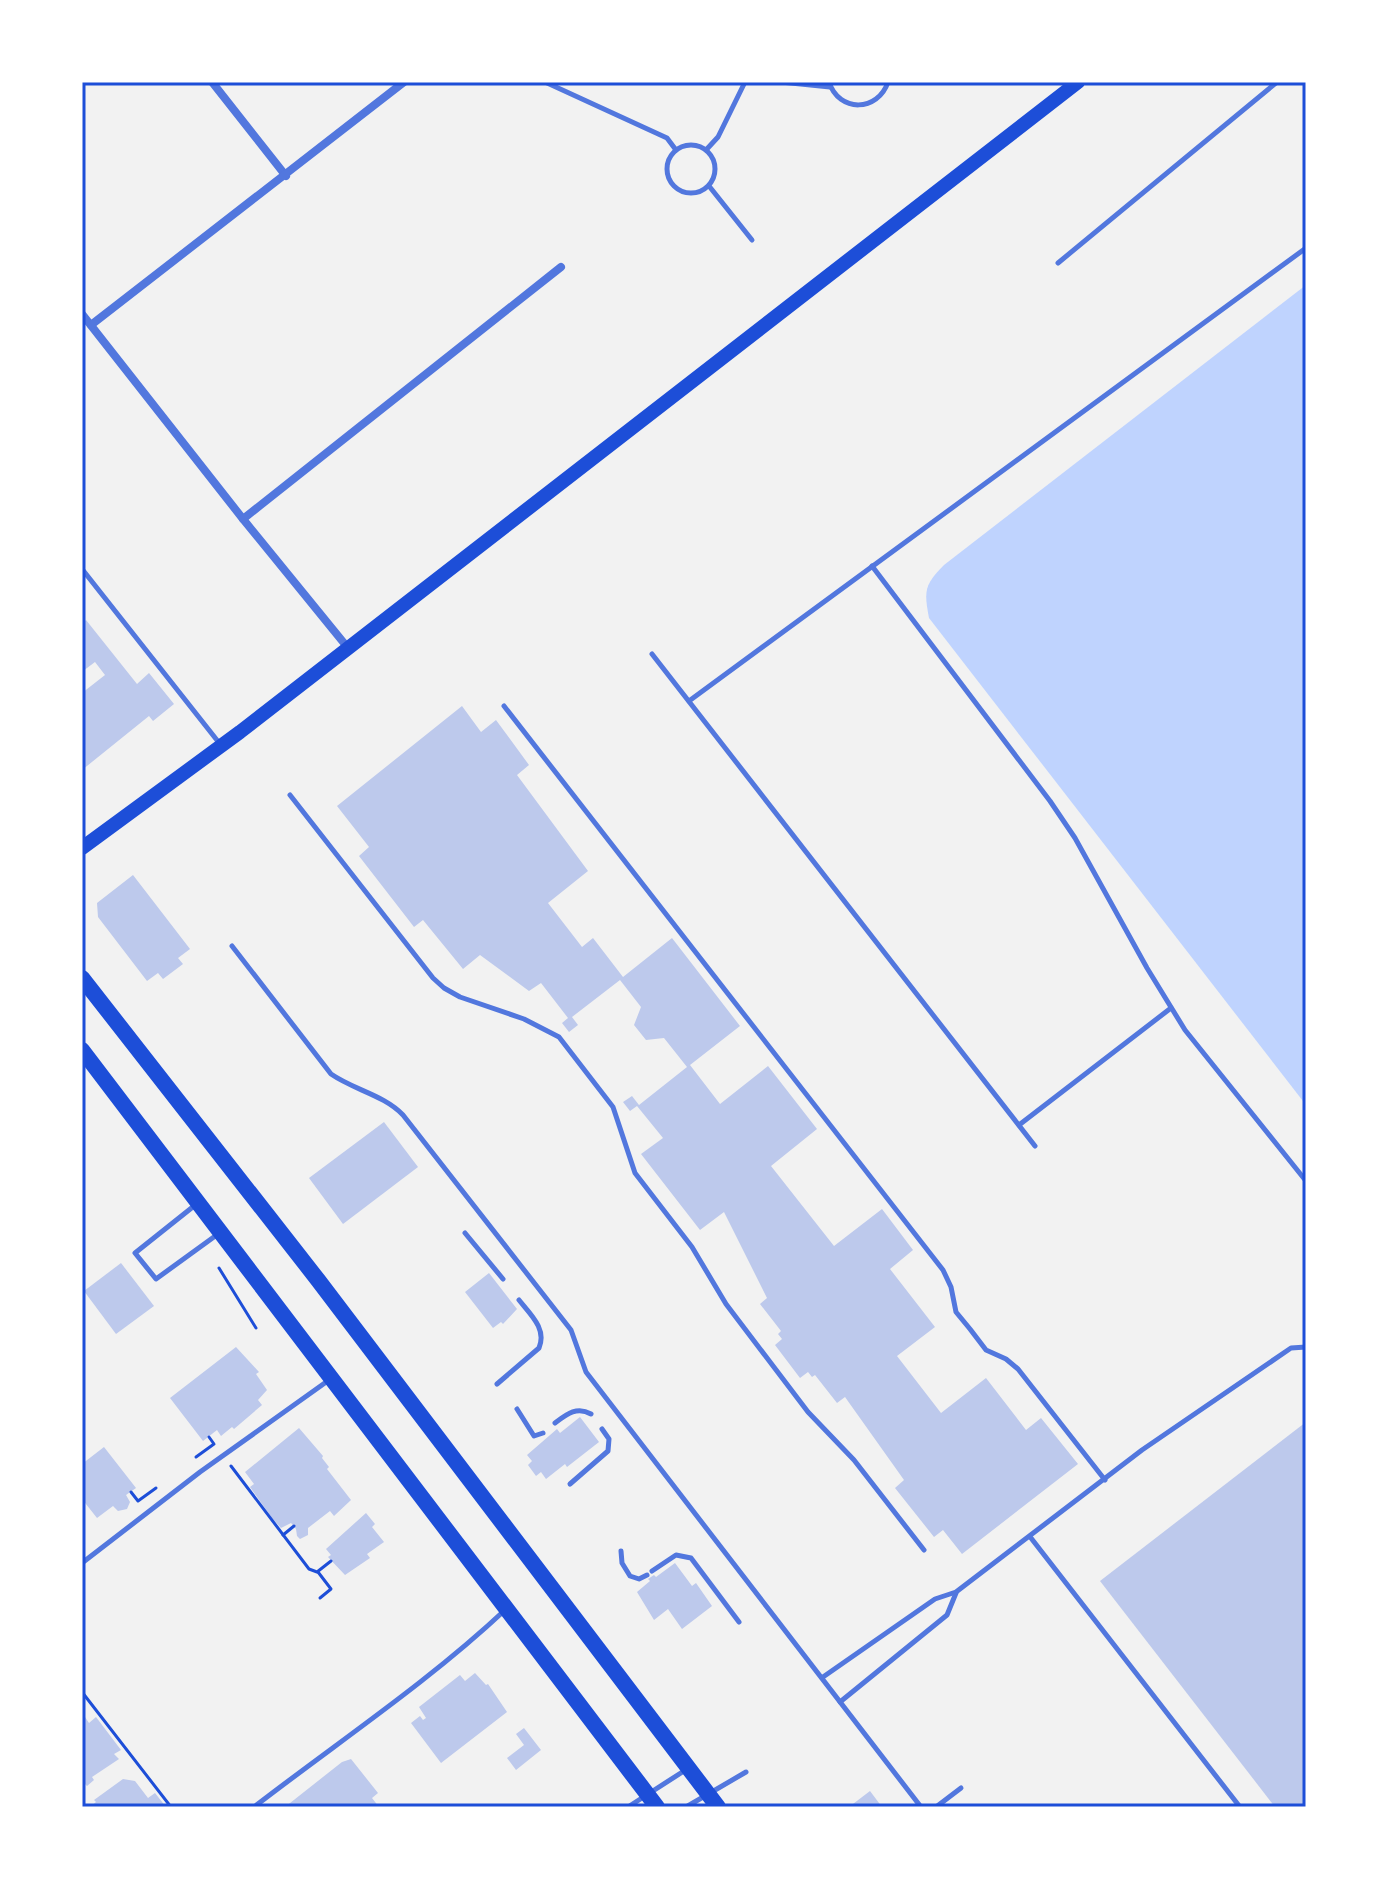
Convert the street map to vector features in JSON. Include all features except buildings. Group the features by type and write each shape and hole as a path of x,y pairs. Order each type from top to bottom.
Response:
{"main road":[{"path":"82,848 222,746 1078,82"},
{"path":"82,978 318,1280 713,1801"},
{"path":"82,1050 652,1801"}],"street":[{"path":"212,82 286,176"},
{"path":"91,325 404,82"},
{"path":"243,519 561,267"},
{"path":"82,314 348,648"}],"lane":[{"path":"545,82 667,138 676,150"},
{"path":"706,150 718,137 745,82"},
{"path":"781,82 830,85 842,101 861,106 876,100 888,82"},
{"path":"1058,263 1277,82"},
{"path":"691,145 706,150 712,156 715,172 709,186 687,194 673,186 668,179 667,163 676,150 691,145"},
{"path":"709,186 752,240"},
{"path":"689,701 1306,248"},
{"path":"872,566 1050,801 1112,901 1171,1008 1306,1181"},
{"path":"82,569 222,746"},
{"path":"652,654 1035,1146"},
{"path":"504,706 943,1270 951,1287 956,1312 986,1350 1006,1359 1018,1369 1105,1480"},
{"path":"290,795 444,988 460,997 524,1019 559,1037 613,1107 635,1173 692,1247 726,1304 808,1412 854,1460 924,1550"},
{"path":"232,946 331,1074 349,1086 383,1099 403,1115 571,1330 586,1372 921,1807"},
{"path":"1019,1125 1171,1008"},
{"path":"198,1203 135,1253 156,1279 221,1232"},
{"path":"465,1233 503,1279"},
{"path":"497,1384 542,1342 540,1328 519,1300"},
{"path":"823,1677 935,1599 956,1592 1031,1538 1142,1450 1291,1348 1306,1347"},
{"path":"82,1563 192,1478 331,1378"},
{"path":"517,1409 534,1436 543,1433"},
{"path":"555,1423 583,1409 591,1414"},
{"path":"570,1484 608,1451 609,1439 602,1429"},
{"path":"1031,1538 1240,1807"},
{"path":"621,1551 622,1563 630,1576 639,1579 676,1555 691,1558 739,1622"},
{"path":"840,1702 947,1615 956,1592"},
{"path":"254,1807 384,1710 481,1633 505,1610"},
{"path":"628,1807 652,1801 688,1769"},
{"path":"686,1807 713,1801 746,1772"},
{"path":"936,1807 961,1788"}],"path":[{"path":"219,1268 256,1328"},
{"path":"196,1457 214,1444 209,1437"},
{"path":"231,1466 309,1569 317,1572 331,1589 320,1598"},
{"path":"131,1492 138,1501 156,1488"},
{"path":"283,1535 294,1526"},
{"path":"317,1572 331,1561"},
{"path":"82,1692 113,1736 171,1807"}],"water":[{"path":"1306,285 1306,1105 929,618 926,595 929,583 944,565"}]}
